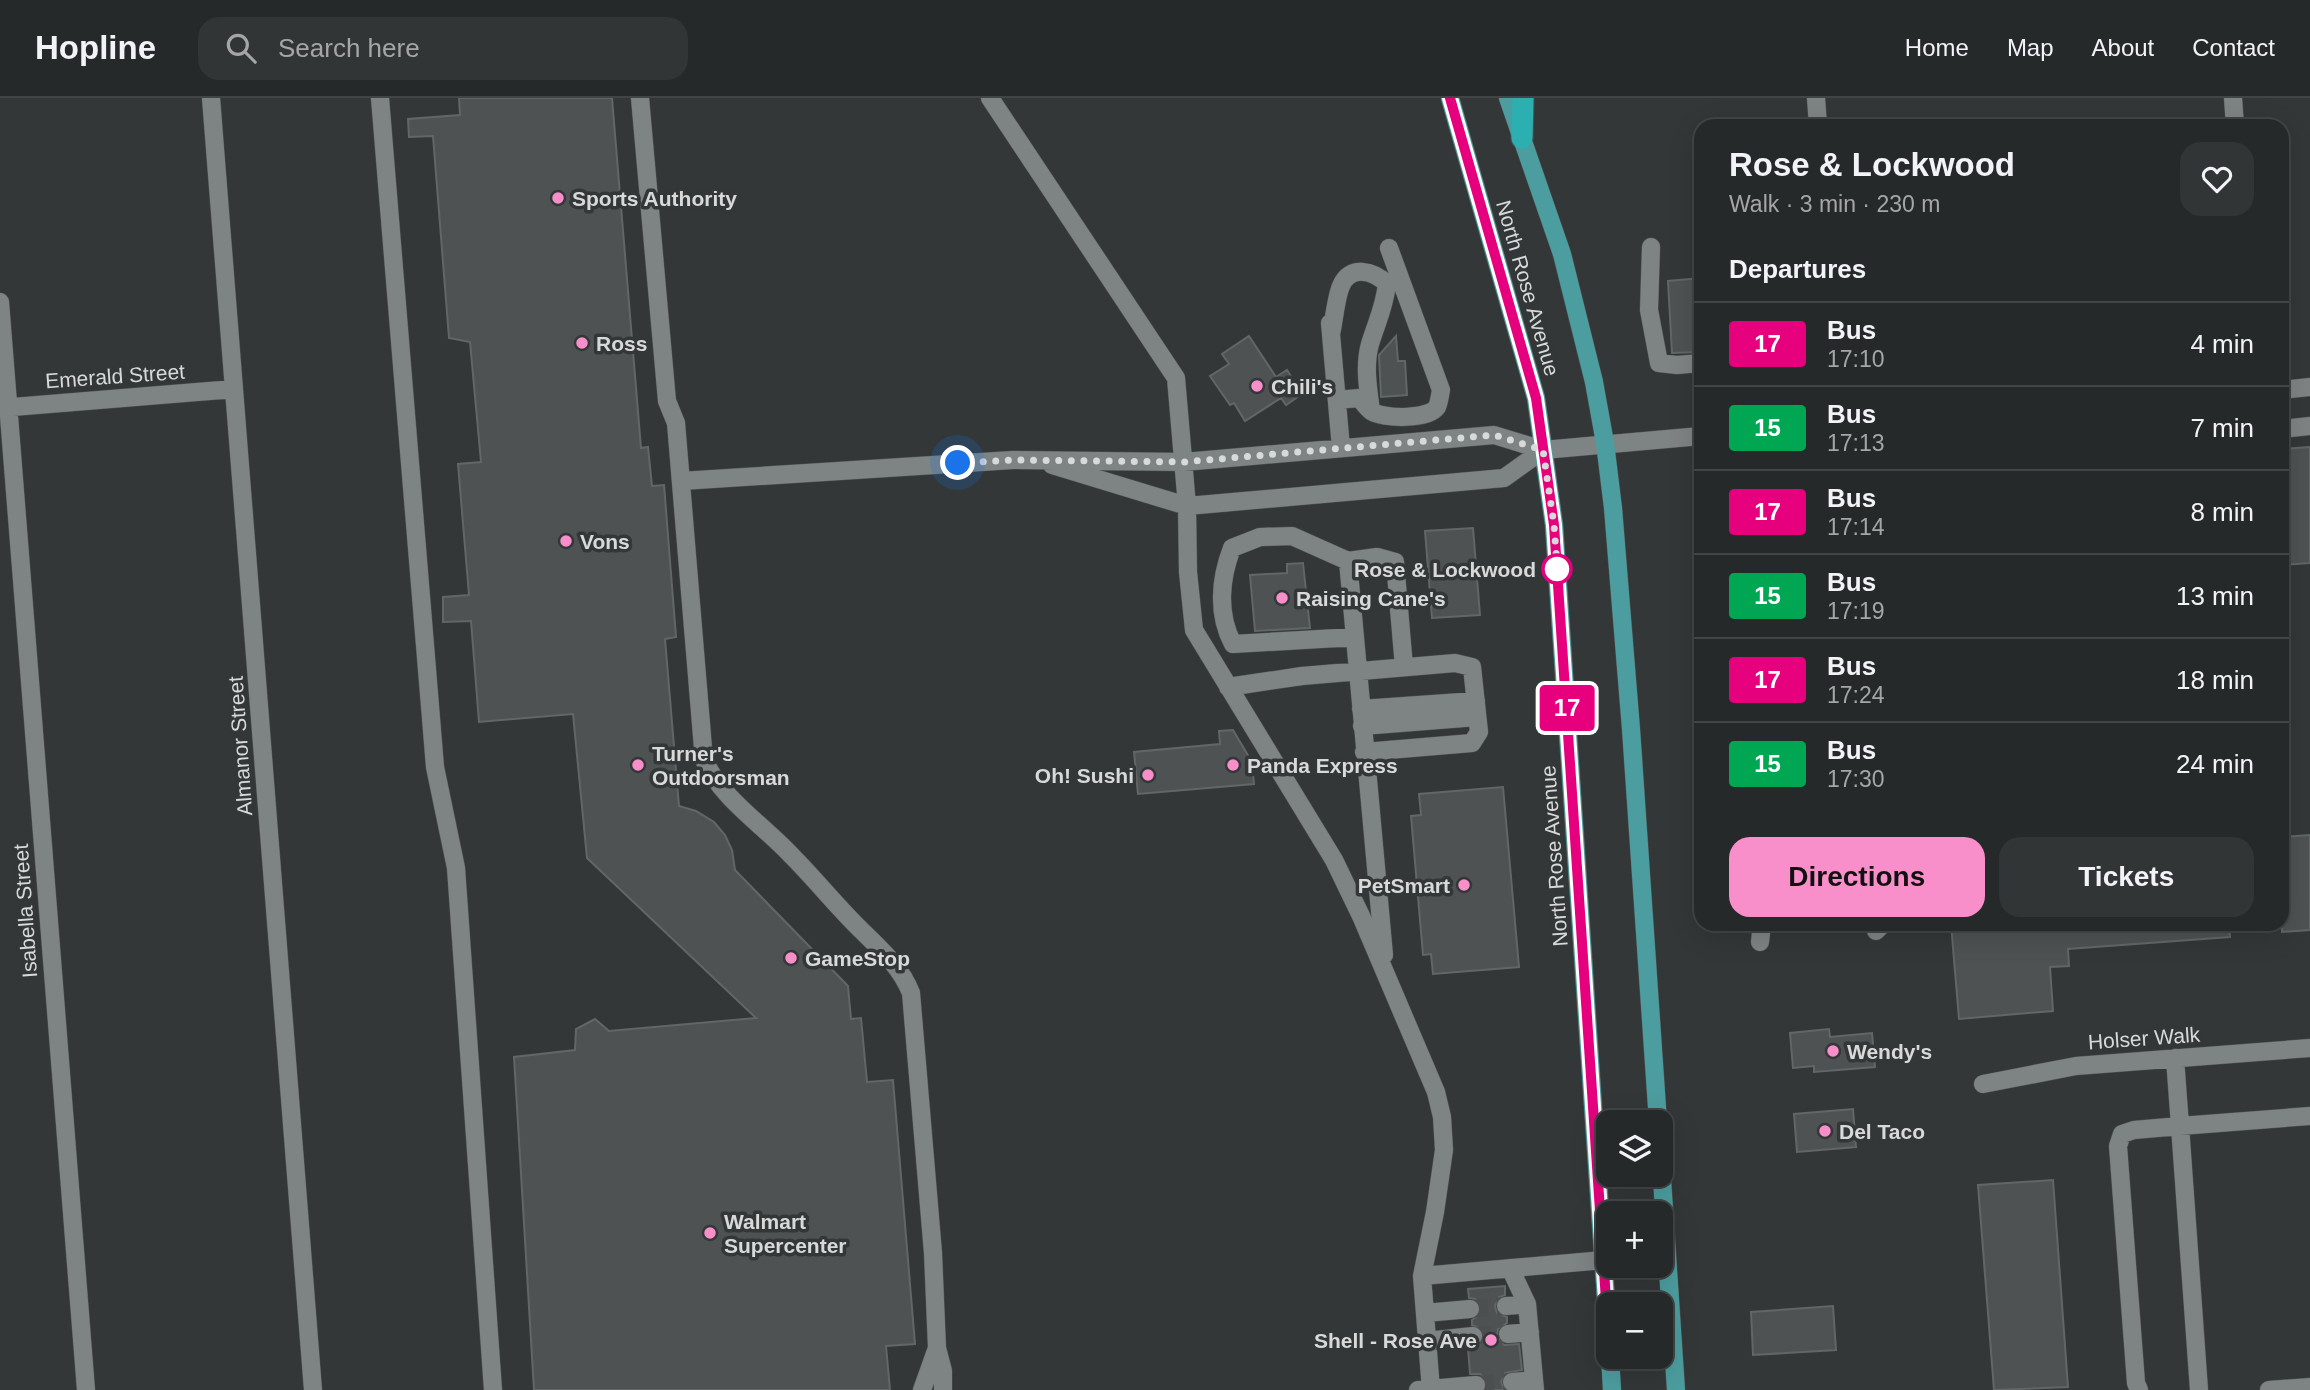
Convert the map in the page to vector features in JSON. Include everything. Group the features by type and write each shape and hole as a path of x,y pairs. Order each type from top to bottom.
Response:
{"highway":[{"path":"1522,138 1523,98"}],"main road":[{"name":"North Rose Avenue","path":"1450,98 1536,398 1554,525 1600,1201"},
{"name":"North Rose Avenue","path":"1508,98 1562,254 1594,382 1605,443 1613,508 1648,953 1657,1110"},
{"path":"1663,1187 1676,1390"},
{"path":"1611,1369 1612,1390"}],"street":[{"name":"Almanor Street","path":"211,98 313,1390"},
{"path":"380,98 435,767 456,867 493,1390"},
{"path":"640,98 667,401 676,423 704,760 711,775 733,800 791,854 830,899 897,965 905,977 911,993 933,1253 937,1348 943,1371 943,1390"},
{"path":"990,98 1176,378 1194,630 1334,860 1436,1091 1442,1117 1444,1150 1422,1276 1427,1341 1427,1390 1476,1385"},
{"path":"1816,98 1818,119"},
{"path":"2233,98 2234,119"},
{"path":"1651,247 1649,310 1659,363 1694,364"},
{"path":"1337,400 1359,398 1371,411 1386,416 1419,416 1438,406 1441,390 1390,248"},
{"path":"1331,334 1341,285 1350,275 1361,271 1379,276 1387,284 1384,307 1370,346 1367,386 1371,411"},
{"name":"Isabella Street","path":"0,302 4,407 86,1390"},
{"path":"1329,305 1341,448"},
{"path":"2289,389 2310,387"},
{"name":"Emerald Street","path":"4,407 234,389"},
{"path":"2289,428 2310,426"},
{"path":"681,481 1013,460 1184,462 1494,435 1543,450 1694,437"},
{"path":"1041,461 1187,506 1504,478 1543,450"},
{"path":"1355,636 1233,645 1224,628 1223,570 1232,548 1261,537 1292,536 1348,561 1377,557 1395,562 1405,667"},
{"path":"1348,561 1386,974"},
{"path":"1228,687 1302,676 1405,667 1455,663 1472,667 1479,732 1472,743 1364,751"},
{"path":"1362,718 1476,709"},
{"name":"Holser Walk","path":"1983,1084 2076,1066 2310,1048"},
{"path":"2175,1058 2199,1390"},
{"path":"2139,1390 2136,1384 2118,1146 2122,1134 2134,1130 2310,1116"},
{"path":"1422,1276 1596,1261"},
{"path":"1510,1268 1527,1304 1535,1385 1512,1382"},
{"path":"1506,1306 1527,1304"},
{"path":"1425,1313 1471,1309"},
{"path":"1508,1334 1530,1332"},
{"path":"1427,1341 1473,1336"},
{"path":"922,1390 937,1348"},
{"path":"2269,1390 2310,1387"}],"building":[{"path":"459,98 612,98 641,448 648,447 652,486 664,485 676,637 665,639 679,806 696,811 714,822 725,835 732,850 735,870 848,986 851,1019 861,1018 867,1082 893,1080 915,1344 886,1346 890,1390 534,1390 514,1057 575,1050 576,1029 595,1019 609,1031 756,1018 587,858 573,714 479,722 471,621 443,622 443,597 469,595 458,464 481,462 470,342 449,338 433,136 409,137 408,119 460,115"},
{"path":"1694,279 1694,352 1672,353 1668,281"},
{"name":"Chili's","path":"1249,336 1276,377 1287,370 1302,394 1286,405 1281,398 1245,421 1234,403 1230,405 1210,376 1229,364 1222,354"},
{"path":"1396,336 1398,361 1405,361 1407,395 1381,397 1379,355"},
{"path":"2310,447 2310,563 2289,564 2289,448"},
{"path":"1473,528 1480,615 1432,618 1425,531"},
{"name":"Raising Cane's","path":"1303,563 1310,628 1255,631 1250,575 1287,573 1287,564"},
{"path":"1233,730 1252,762 1254,784 1138,794 1134,752 1220,744 1219,731"},
{"name":"PetSmart","path":"1503,787 1519,967 1433,974 1431,954 1423,955 1411,816 1421,815 1419,794"},
{"path":"2310,835 2310,930 2282,932 2289,931 2289,836"},
{"path":"1952,931 2230,931 2230,937 2068,949 2069,966 2050,967 2053,1011 1959,1019"},
{"name":"Wendy's","path":"1829,1029 1830,1037 1872,1033 1875,1067 1814,1072 1814,1066 1793,1068 1790,1033"},
{"name":"Del Taco","path":"1853,1109 1856,1147 1797,1152 1794,1114"},
{"path":"2053,1180 2068,1387 1994,1390 1978,1185"},
{"name":"Shell - Rose Ave","path":"1505,1286 1505,1295 1499,1297 1495,1306 1497,1313 1507,1317 1507,1323 1498,1329 1497,1336 1504,1345 1519,1344 1522,1370 1505,1373 1501,1382 1504,1390 1486,1390 1485,1378 1480,1374 1470,1374 1468,1348 1480,1345 1484,1335 1482,1329 1472,1325 1472,1320 1480,1314 1481,1307 1475,1299 1469,1298 1468,1289"},
{"path":"1833,1306 1836,1350 1753,1355 1751,1312"}],"tunnel":[{"path":"1470,1309 1506,1306"},
{"path":"1473,1336 1508,1334"},
{"path":"1476,1385 1512,1382"}],"bus line":[{"name":"17","path":"1450,98 1536,398 1554,525 1605,1292"}],"place":[{"name":"Sports Authority","path":"558,198"},
{"name":"Ross","path":"582,343"},
{"name":"Chili's","path":"1257,386"},
{"name":"Vons","path":"566,541"},
{"name":"Rose & Lockwood","path":"1557,569"},
{"name":"Raising Cane's","path":"1282,598"},
{"name":"Turner's Outdoorsman","path":"638,765"},
{"name":"Panda Express","path":"1233,765"},
{"name":"Oh! Sushi","path":"1148,775"},
{"name":"PetSmart","path":"1464,885"},
{"name":"GameStop","path":"791,958"},
{"name":"Wendy's","path":"1833,1051"},
{"name":"Del Taco","path":"1825,1131"},
{"name":"Walmart Supercenter","path":"710,1233"},
{"name":"Shell - Rose Ave","path":"1491,1340"}],"route":[{"path":"958,463 1013,460 1184,462 1494,435 1543,450 1554,525 1558,579 1557,569"}]}
